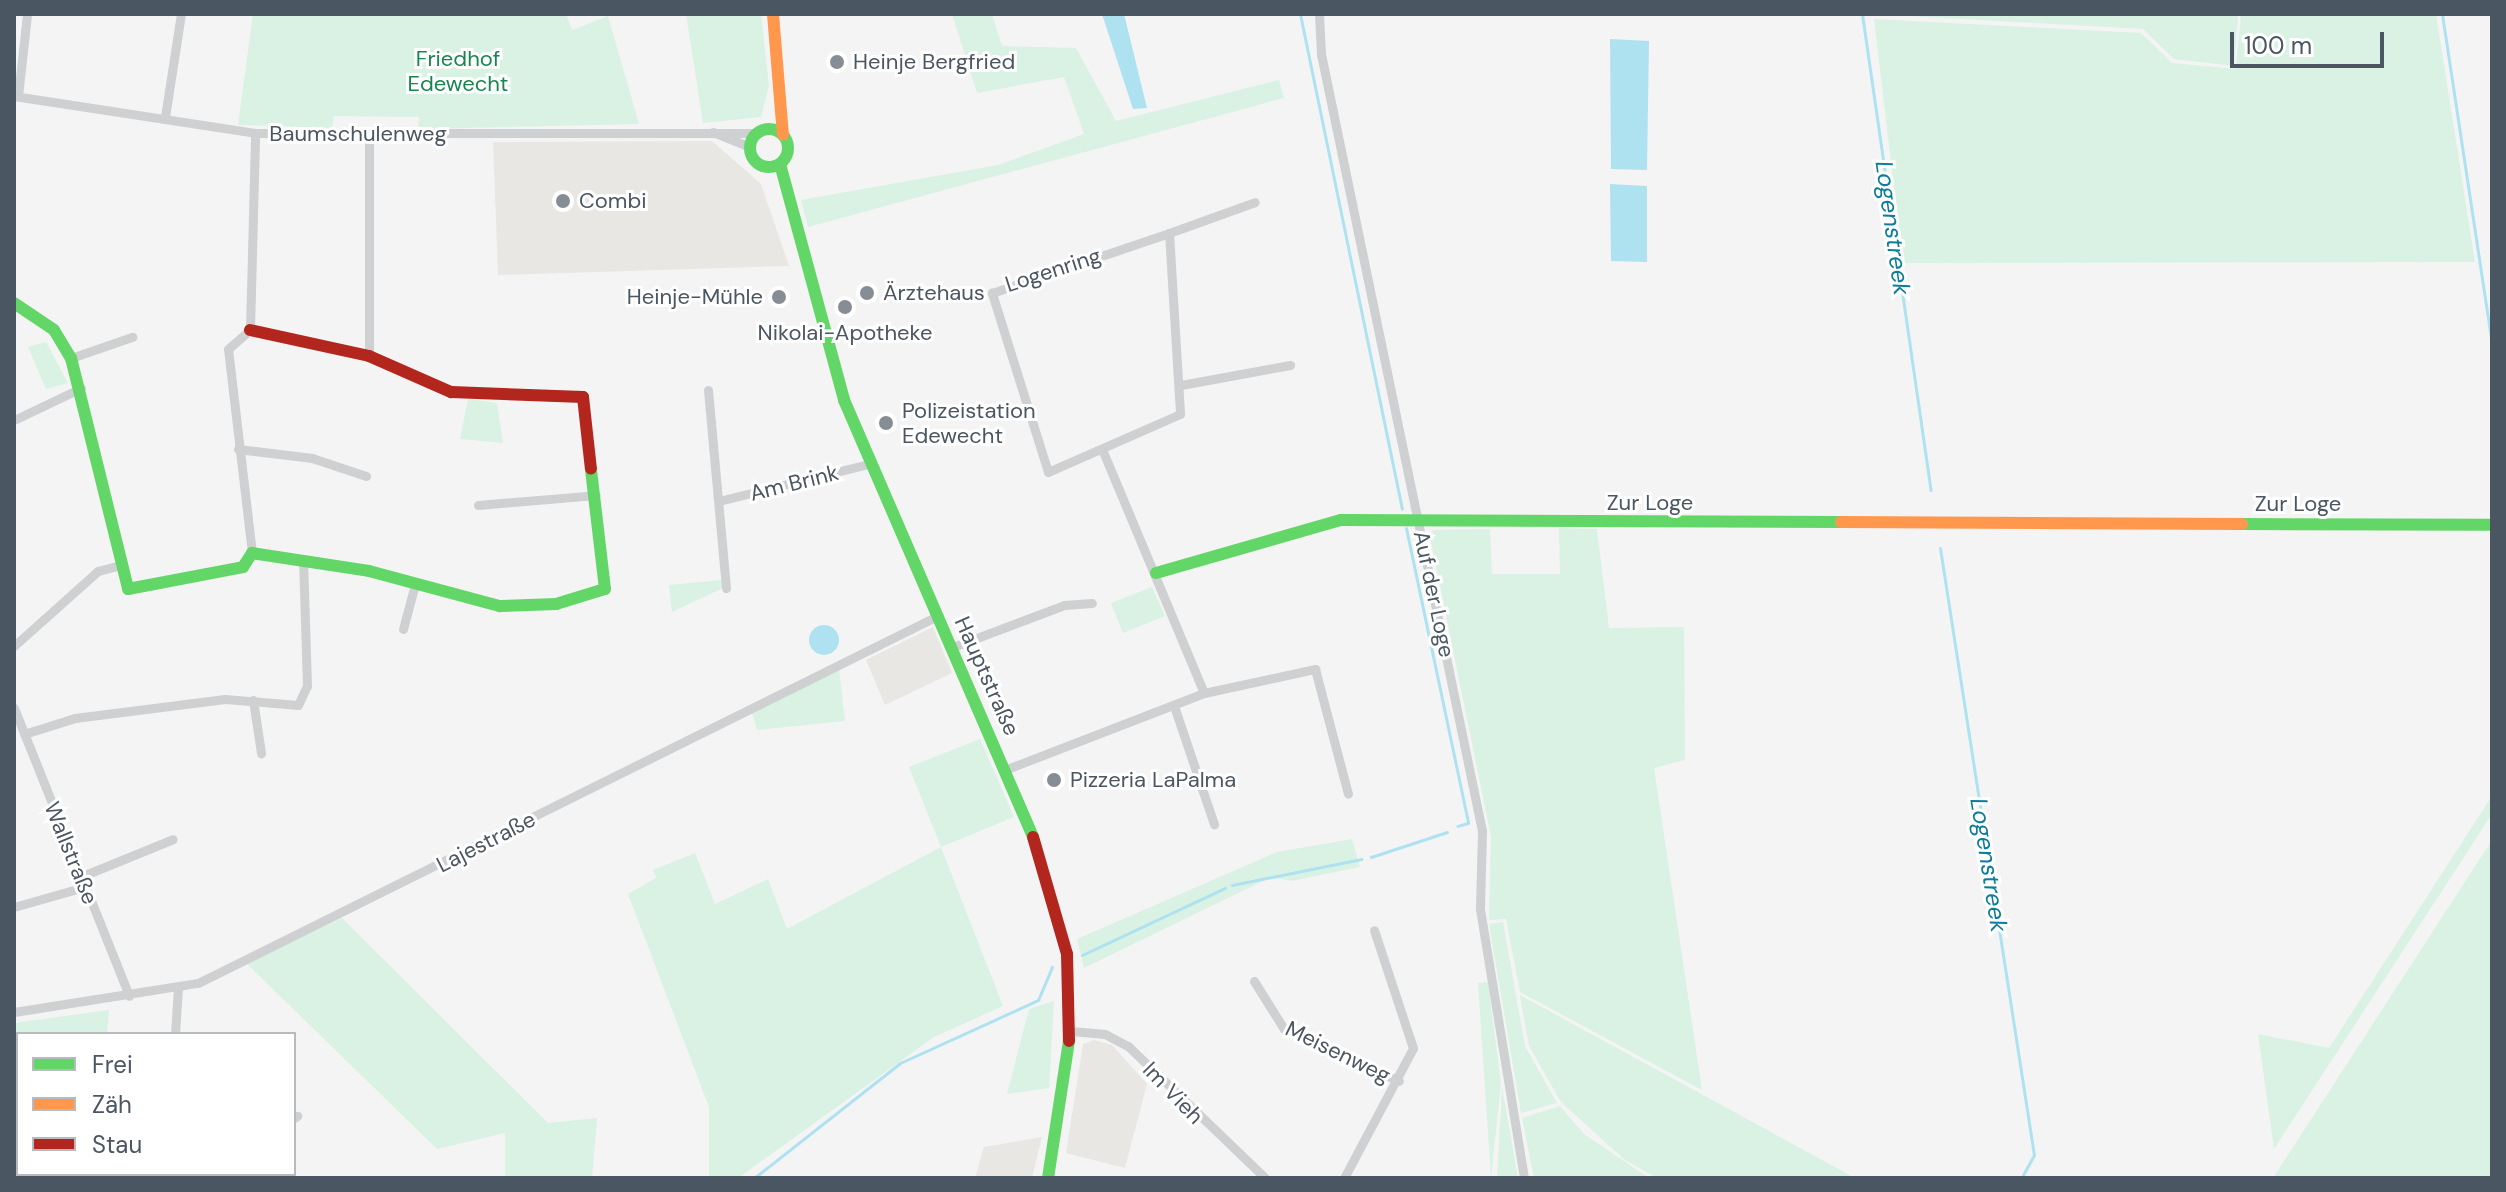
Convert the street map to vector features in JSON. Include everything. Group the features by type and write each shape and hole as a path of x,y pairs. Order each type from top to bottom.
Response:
{"street":[{"path":"16,96 27,14"},
{"path":"165,117 181,14"},
{"path":"773,14 780,96 783,135 788,149 774,166 757,163 750,147 763,131 780,96"},
{"name":"Auf der Loge","path":"1319,14 1323,66 1482,831 1480,909 1524,1178"},
{"name":"Baumschulenweg","path":"16,96 255,133 369,135 705,129 763,131"},
{"name":"Baumschulenweg","path":"705,129 750,147"},
{"path":"763,131 783,135"},
{"path":"14,303 54,330 71,358 81,388 128,589 243,567 252,553 228,349 250,330 255,133"},
{"path":"369,135 369,356"},
{"name":"Hauptstraße","path":"774,166 869,464 1007,769 1055,896 1071,1031 1048,1178"},
{"name":"Logenring","path":"1169,233 1181,385 1174,420 1103,452 1048,472 992,293 1255,202"},
{"path":"250,330 369,356 451,392 583,397 605,589 556,604 500,606 303,561 252,553"},
{"path":"71,358 132,337"},
{"path":"1181,385 1290,365"},
{"path":"16,419 81,388"},
{"name":"Am Brink","path":"708,390 726,588"},
{"path":"238,449 312,458 366,476"},
{"path":"1103,452 1204,693"},
{"name":"Am Brink","path":"719,501 869,464"},
{"path":"478,505 596,495"},
{"name":"Zur Loge","path":"1156,573 1341,520 1419,523 2492,525"},
{"path":"24,734 88,716 253,700 288,706 306,696 303,561"},
{"path":"14,646 98,571 121,565"},
{"path":"403,629 414,588"},
{"path":"953,647 1064,605 1092,603"},
{"name":"Lajestraße","path":"14,1012 178,988 939,615"},
{"path":"1007,769 1204,693 1315,669 1348,794"},
{"path":"253,700 261,753"},
{"path":"1174,706 1214,824"},
{"name":"Wallstraße","path":"14,708 129,996"},
{"path":"14,907 82,882 173,839"},
{"path":"1344,1178 1399,1081 1413,1048 1374,930"},
{"name":"Meisenweg","path":"1254,981 1284,1029 1399,1081"},
{"path":"175,1032 178,988"},
{"name":"Im Vieh","path":"1071,1031 1105,1034 1128,1046 1265,1178"}],"shaded area":[{"path":"712,141 761,184 789,266 498,275 493,142"},
{"path":"933,627 952,673 885,705 866,660"},
{"path":"1094,1040 1112,1045 1147,1084 1125,1168 1066,1153 1083,1044"},
{"path":"1042,1137 1032,1178 975,1178 984,1147"}],"green space":[{"name":"Friedhof Edewecht","path":"253,14 566,14 572,30 608,16 639,124 418,129 419,117 334,116 332,128 238,125"},
{"path":"686,14 761,14 769,86 761,117 703,123"},
{"path":"952,14 992,14 1002,46 1076,48 1116,121 1279,80 1284,98 808,227 801,200 998,165 1084,134 1064,77 977,93"},
{"path":"1874,14 2238,14 2234,66 2174,59 2143,29"},
{"path":"2241,14 2436,14 2475,262 1903,263 1874,19 2141,33 2172,63 2236,69"},
{"path":"46,342 68,383 46,389 28,347"},
{"path":"468,399 497,403 503,443 460,439"},
{"path":"1559,528 1597,529 1609,628 1684,627 1685,760 1654,768 1702,1090 1520,992 1506,919 1489,920 1491,837 1430,537 1432,530 1490,529 1492,574 1560,574"},
{"path":"722,580 723,588 672,612 669,585"},
{"path":"1152,587 1165,616 1123,633 1111,603"},
{"path":"839,669 845,721 757,730 752,712"},
{"path":"980,739 1014,817 941,847 909,767"},
{"path":"2492,796 2492,814 2274,1149 2258,1034 2329,1048"},
{"path":"1352,839 1360,867 1291,881 1271,877 1084,968 1077,939 1277,852"},
{"path":"2492,840 2492,1178 2273,1178"},
{"path":"941,847 1003,1006 934,1037 738,1178 709,1178 709,1107 628,894 656,878 653,870 695,853 715,904 768,879 787,929"},
{"path":"342,918 548,1123 597,1118 592,1178 505,1178 505,1133 437,1149 246,963"},
{"path":"1503,922 1525,1046 1557,1103 1521,1113 1489,924"},
{"path":"1488,982 1501,1083 1491,1178 1478,983"},
{"path":"1520,995 1855,1178 1657,1178 1625,1160 1561,1102 1529,1046"},
{"path":"1054,1001 1049,1088 1007,1094 1029,1009"},
{"path":"109,1010 107,1032 16,1032 14,1126 14,1023"},
{"path":"1502,1087 1518,1178 1497,1178"},
{"path":"1560,1106 1584,1134 1649,1178 1534,1178 1522,1118"}],"water":[{"path":"1102,14 1124,14 1147,108 1133,109"},
{"path":"1610,39 1649,41 1647,170 1611,169"},
{"path":"1610,184 1647,186 1647,262 1611,261"},
{"path":"824,625 835,629 839,640 835,651 824,655 813,651 809,640 813,629"}],"waterway":[{"path":"1300,14 1402,509"},
{"name":"Logenstreek","path":"1862,14 1931,490"},
{"path":"2442,14 2492,343"},
{"path":"1406,528 1468,823 1457,826"},
{"name":"Logenstreek","path":"1940,548 2034,1155 2021,1178"},
{"path":"1371,857 1447,832"},
{"path":"1232,885 1361,859"},
{"path":"1082,955 1225,888"},
{"path":"754,1178 900,1063 1038,1000 1052,967"}],"traffic: fast":[{"path":"769,129 782,135 788,148 782,161 769,167 756,161 750,148 756,135 769,129"},
{"path":"780,164 844,400 1033,837"},
{"path":"14,303 54,330 71,358 128,589 243,567 252,553 369,571 500,606 556,604 605,589 591,469"},
{"path":"1156,573 1341,520 1841,522"},
{"path":"2242,524 2492,525"},
{"path":"1048,1178 1069,1041"}],"traffic: slow":[{"path":"773,14 783,135"},
{"path":"1841,522 2242,524"}],"traffic: jam":[{"path":"250,330 369,356 451,392 583,397 591,469"},
{"path":"1033,837 1067,954 1069,1041"}],"place":[{"name":"Heinje Bergfried","path":"837,62"},
{"name":"Combi","path":"563,201"},
{"name":"Ärztehaus","path":"867,293"},
{"name":"Heinje-Mühle","path":"779,297"},
{"name":"Nikolai-Apotheke","path":"845,307"},
{"name":"Polizeistation Edewecht","path":"886,423"},
{"name":"Pizzeria LaPalma","path":"1054,780"}]}
